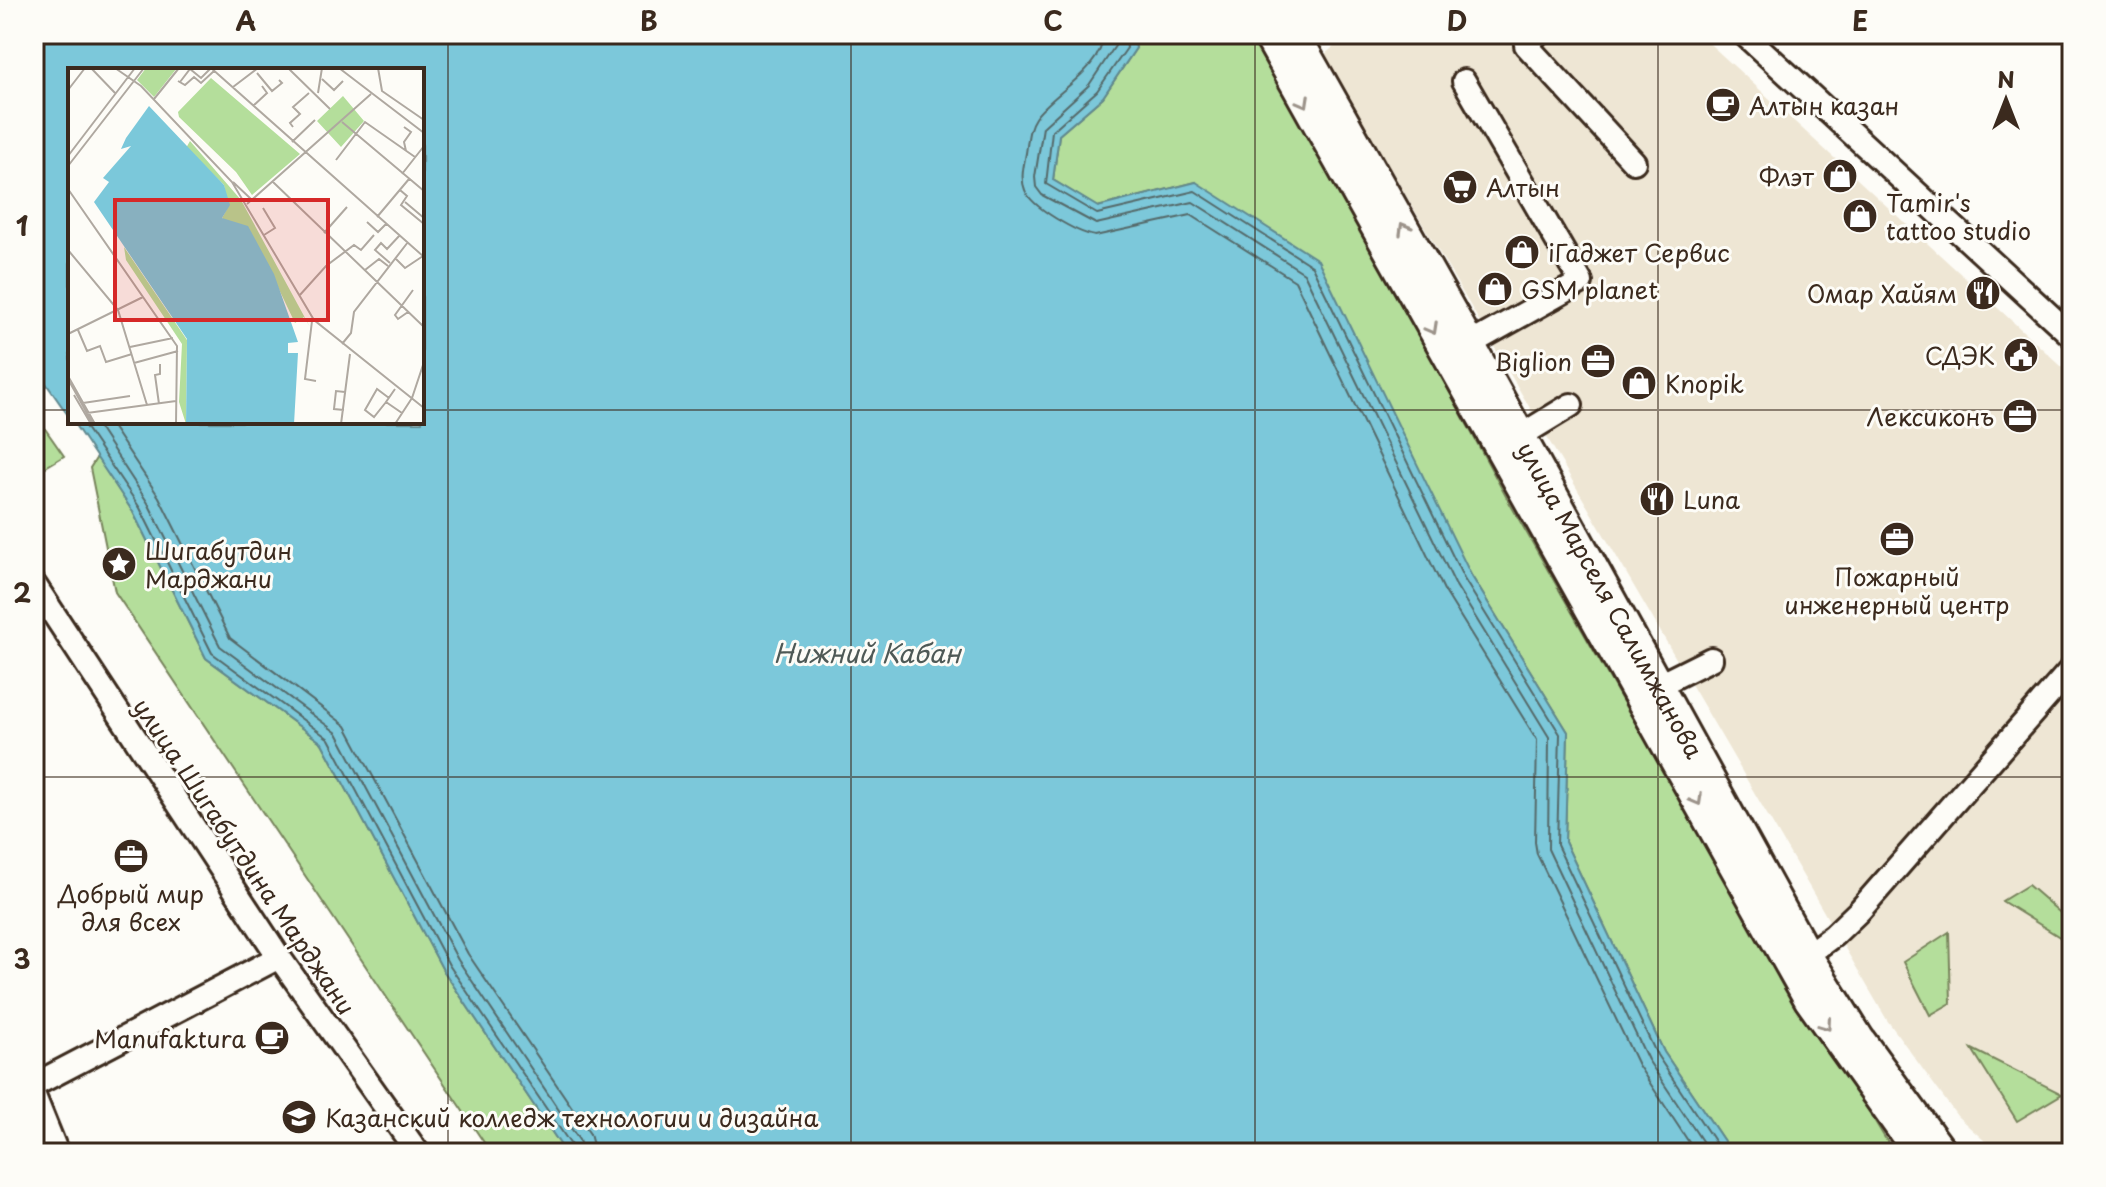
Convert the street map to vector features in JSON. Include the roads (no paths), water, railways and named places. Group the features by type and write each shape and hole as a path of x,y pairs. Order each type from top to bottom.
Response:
{"main road":[{"path":"1267,34 1809,1000 1918,1153"},
{"name":"улица Марселя Салимжанова","path":"1302,37 1807,955 1859,1038 1943,1153"}],"street":[{"path":"1537,34 1526,45 1634,162"},
{"path":"1744,34 2069,329"},
{"path":"1464,81 1581,282 1470,344"},
{"path":"1520,436 1571,405"},
{"name":"улица Шигабутдина Марджани","path":"34,584 279,957 418,1153"},
{"path":"1657,686 1711,659"},
{"path":"1807,955 1860,910 2072,668"},
{"path":"34,1085 279,957"},
{"path":"34,1096 57,1153"}],"water":[{"name":"Нижний Кабан","path":"34,34 1132,34 1136,48 1103,97 1059,135 1053,180 1098,207 1196,182 1318,260 1471,575 1568,732 1565,842 1664,1052 1732,1153 566,1153 443,970 322,743 206,658 133,512 74,424 424,424 424,68 68,68 68,415 34,366"}],"place":[{"name":"Алтын казан","path":"1723,105"},
{"name":"Флэт","path":"1840,176"},
{"name":"Алтын","path":"1460,187"},
{"name":"Tamir's tattoo studio","path":"1860,216"},
{"name":"iГаджет Сервис","path":"1522,252"},
{"name":"GSM planet","path":"1495,289"},
{"name":"Омар Хайям","path":"1983,293"},
{"name":"СДЭК","path":"2021,355"},
{"name":"Biglion","path":"1598,361"},
{"name":"Knopik","path":"1639,383"},
{"name":"Лексиконъ","path":"2020,416"},
{"name":"Luna","path":"1657,499"},
{"name":"Пожарный инженерный центр","path":"1897,539"},
{"name":"Шигабутдин Марджани","path":"119,564"},
{"name":"Добрый мир для всех","path":"131,856"},
{"name":"Manufaktura","path":"272,1038"},
{"name":"Казанский колледж технологии и дизайна","path":"299,1117"}]}
